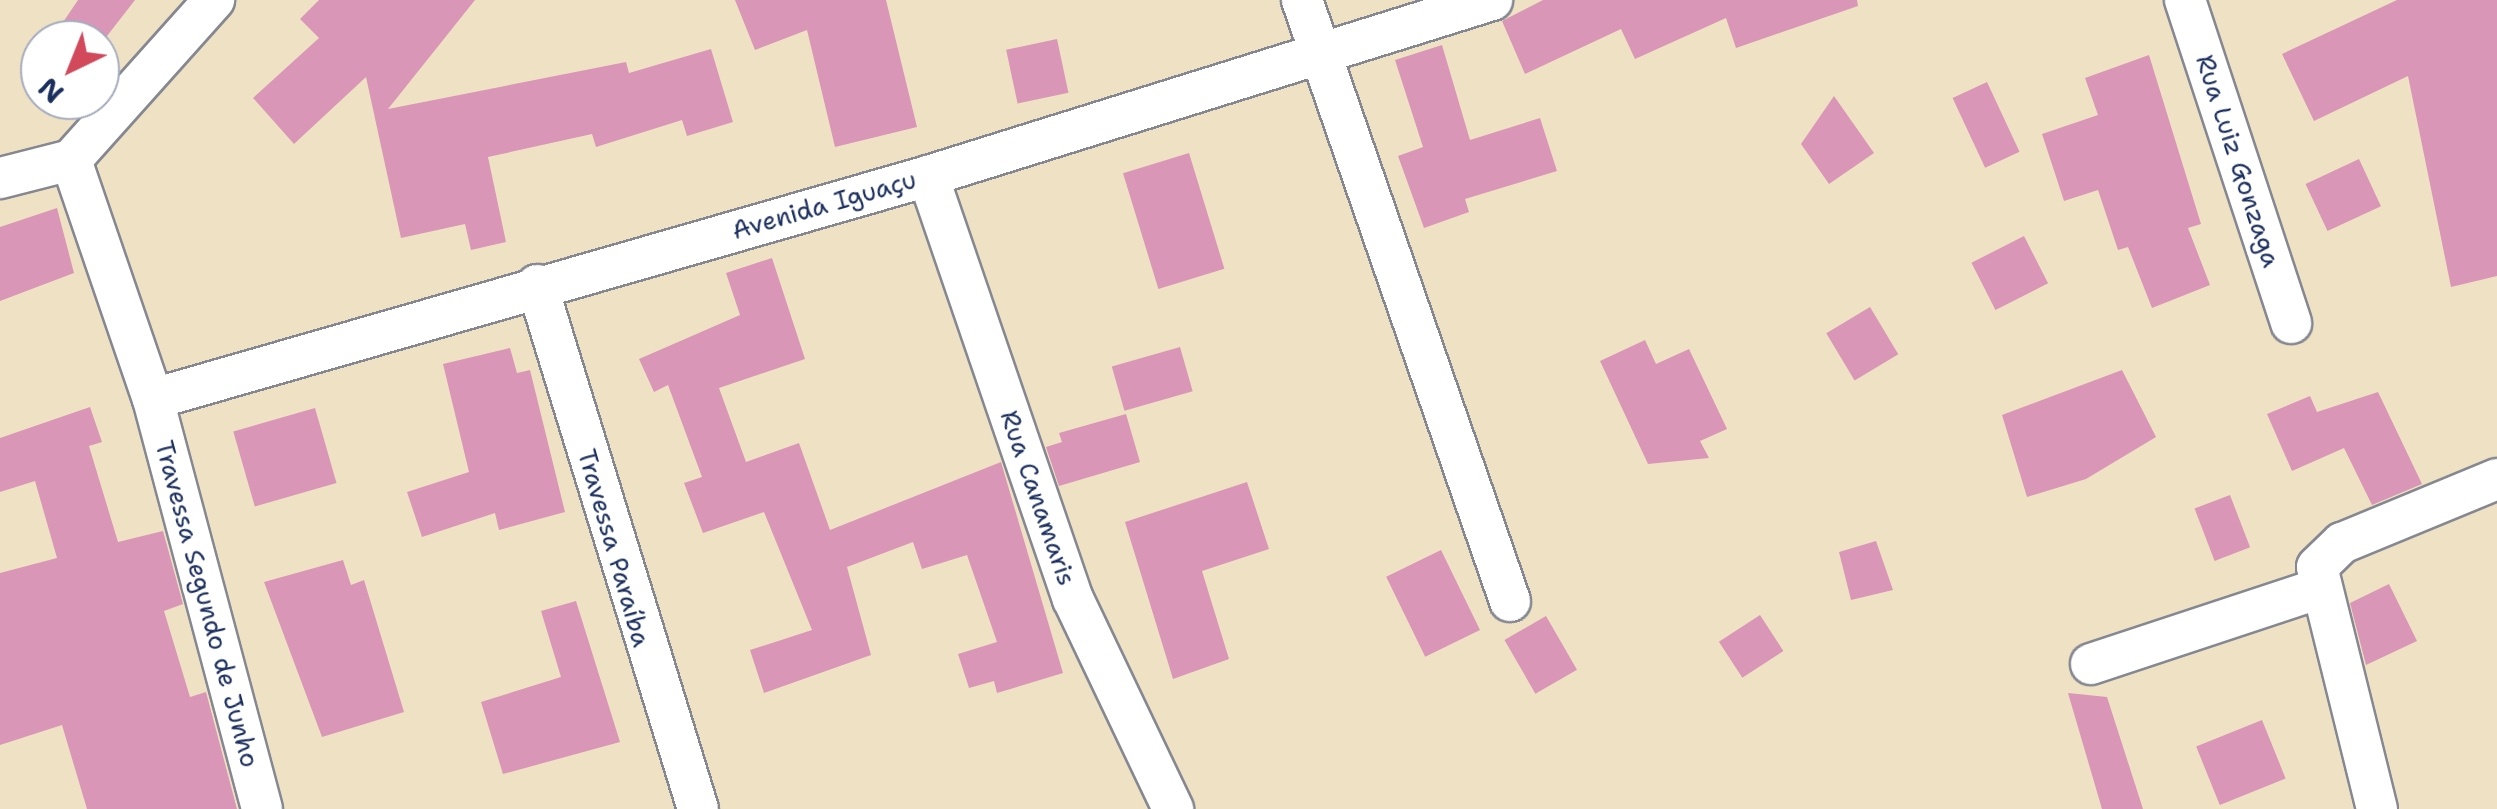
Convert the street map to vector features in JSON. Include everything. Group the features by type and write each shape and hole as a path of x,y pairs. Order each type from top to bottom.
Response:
{"street":[{"path":"0,178 71,160 214,0"},
{"path":"1302,0 1316,51 1510,600"},
{"name":"Avenida Iguaçu","path":"153,399 537,285 928,176 1316,51 1492,0"},
{"name":"Rua Luiz Gonzaga","path":"2185,0 2291,322"},
{"name":"Travessa Segundo de Junho","path":"71,160 153,399 262,809"},
{"name":"Rua Canamaris","path":"928,176 1073,599 1173,809"},
{"name":"Travessa Paraíba","path":"537,285 698,809"},
{"path":"2091,664 2316,579 2342,544 2497,479"},
{"path":"2316,579 2376,809"}],"building":[{"path":"78,0 135,0 119,20 64,20"},
{"path":"319,0 475,0 388,109 626,62 629,73 711,49 733,122 687,136 682,120 596,147 592,134 488,157 506,242 471,250 465,224 401,238 366,77 294,144 253,98 319,38 300,19"},
{"path":"735,0 886,0 917,127 835,147 807,30 755,50"},
{"path":"1543,0 1857,0 1858,6 1736,48 1726,18 1635,59 1621,29 1525,74 1502,21"},
{"path":"2397,0 2497,0 2497,276 2451,287 2408,76 2314,121 2282,54"},
{"path":"1057,39 1068,93 1018,104 1006,50"},
{"path":"1442,45 1470,140 1540,118 1557,171 1465,199 1469,212 1424,228 1398,156 1423,147 1395,60"},
{"path":"2149,55 2201,224 2188,228 2210,285 2152,308 2128,247 2118,250 2098,190 2064,201 2042,134 2098,115 2085,78"},
{"path":"1987,82 2020,152 1985,168 1953,98"},
{"path":"1834,96 1874,153 1829,184 1801,144"},
{"path":"1189,153 1224,269 1158,289 1123,173"},
{"path":"2359,159 2381,206 2328,231 2306,184"},
{"path":"57,208 74,273 0,301 0,227"},
{"path":"2024,236 2048,283 1995,310 1971,263"},
{"path":"772,258 805,359 719,388 746,462 799,443 830,530 1001,462 1063,673 997,693 994,681 969,688 958,654 997,642 967,555 922,569 913,542 847,567 871,655 764,693 750,650 812,630 764,512 703,533 684,483 702,477 668,385 654,392 639,359 740,315 726,273"},
{"path":"1870,307 1898,354 1855,380 1826,333"},
{"path":"1645,340 1656,364 1689,349 1727,429 1700,441 1709,458 1648,464 1600,361"},
{"path":"1180,347 1193,391 1124,411 1112,367"},
{"path":"510,348 517,373 530,370 565,512 499,530 495,513 422,537 407,492 469,472 443,364"},
{"path":"2122,370 2156,437 2086,479 2027,497 2002,415"},
{"path":"2378,392 2422,484 2372,505 2344,448 2292,471 2267,414 2310,396 2317,412"},
{"path":"90,407 102,442 89,446 118,542 163,531 183,604 164,611 190,697 206,692 237,809 87,809 62,725 0,745 0,573 57,558 35,481 0,492 0,438"},
{"path":"315,408 336,483 255,506 233,431"},
{"path":"1126,414 1140,462 1059,486 1046,447 1062,442 1059,433"},
{"path":"1247,482 1269,549 1202,571 1229,659 1173,679 1125,522"},
{"path":"2230,495 2250,547 2215,561 2195,509"},
{"path":"1876,541 1893,590 1851,600 1839,552"},
{"path":"1441,550 1480,630 1425,657 1386,577"},
{"path":"343,560 351,585 364,580 404,712 322,737 264,582"},
{"path":"2389,584 2417,641 2366,665 2350,603"},
{"path":"576,601 620,742 503,774 481,702 561,677 541,611"},
{"path":"1760,615 1783,651 1742,678 1719,642"},
{"path":"1546,616 1577,670 1535,694 1504,640"},
{"path":"2068,693 2107,697 2143,809 2102,809"},
{"path":"2262,720 2286,778 2220,805 2196,747"}]}
